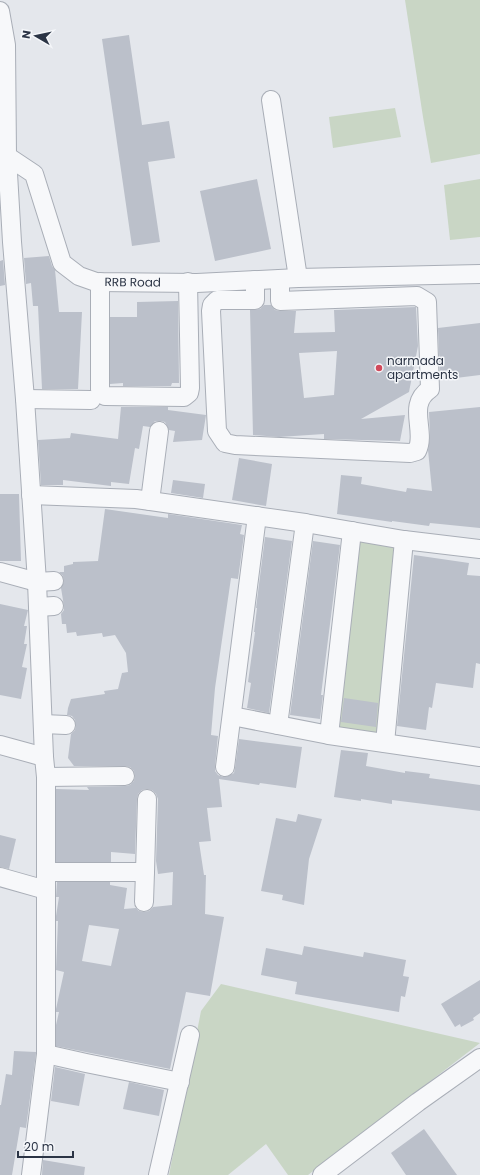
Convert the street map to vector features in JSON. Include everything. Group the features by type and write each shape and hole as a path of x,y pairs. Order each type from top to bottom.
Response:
{"street":[{"path":"0,11 3,45 7,156 6,241 25,399 31,495 45,581 46,607 43,724 46,777 46,1054 31,1175"},
{"path":"271,100 298,278"},
{"name":"RRB Road","path":"7,156 34,174 62,263 79,276 96,282 188,282 480,274"},
{"path":"280,279 280,300"},
{"path":"255,280 255,300"},
{"path":"100,282 101,394 105,396 184,397 190,388 188,282"},
{"path":"417,296 427,302 430,389 420,398 418,417 420,445 417,451 410,453 235,445 225,443 217,431 211,311 212,304 217,300 280,300 417,296"},
{"path":"25,399 91,400"},
{"path":"150,501 158,431"},
{"path":"31,495 136,499 305,523 404,540 480,549"},
{"path":"225,767 257,516"},
{"path":"278,724 305,523"},
{"path":"329,735 352,531"},
{"path":"385,743 404,540"},
{"path":"0,572 45,581"},
{"path":"232,716 329,735 385,743 479,753"},
{"path":"43,724 66,724"},
{"path":"0,745 44,757"},
{"path":"46,777 125,776"},
{"path":"144,902 147,799"},
{"path":"46,872 145,872"},
{"path":"0,877 46,890"},
{"path":"158,1175 190,1035"},
{"path":"46,1054 86,1064 180,1082"},
{"path":"325,1174 418,1102 480,1058"}],"green space":[{"path":"405,0 480,0 480,154 431,163"},
{"path":"395,108 401,137 333,148 329,117"},
{"path":"480,179 480,237 450,240 444,185"},
{"path":"352,531 404,540 385,743 329,735"},
{"path":"221,984 480,1043 308,1175 288,1175 266,1144 228,1175 169,1175 201,1011"}],"building":[{"path":"129,35 142,125 169,121 175,158 148,162 160,242 132,246 102,39"},
{"path":"257,179 271,249 215,261 200,191"},
{"path":"49,256 55,270 59,312 82,312 78,389 42,389 38,306 33,306 31,283 26,284 24,258"},
{"path":"3,260 5,285 0,286 0,261"},
{"path":"178,301 179,383 172,383 171,386 123,386 123,383 110,384 110,317 137,317 137,302"},
{"name":"narmada apartments","path":"264,305 271,305 275,310 296,311 294,333 335,332 334,310 416,307 418,346 409,392 361,419 405,415 400,441 324,439 324,434 279,437 253,435 250,310 260,309","holes":["337,351 334,395 304,398 299,353"]},
{"path":"480,323 480,375 448,379 447,370 440,374 438,328"},
{"path":"121,407 168,407 168,410 206,415 202,440 173,442 175,431 169,430 165,422 155,421 150,427 143,426 139,449 135,448 129,484 111,482 111,486 63,480 63,485 41,485 38,440 70,438 71,433 118,439"},
{"path":"480,407 480,528 430,523 429,526 337,514 341,475 362,477 361,484 406,492 407,488 432,491 428,450 430,436 429,412"},
{"path":"239,458 272,464 266,506 232,500"},
{"path":"173,480 205,484 203,498 171,493"},
{"path":"0,494 19,494 21,561 0,561"},
{"path":"105,509 168,518 168,514 242,525 240,534 244,535 238,579 231,578 215,688 211,735 218,736 215,771 218,775 223,777 234,773 239,739 302,747 296,788 260,783 259,785 219,779 222,807 207,808 211,841 199,842 204,875 206,875 205,914 224,917 210,996 186,992 170,1069 56,1046 56,1025 59,1012 56,1012 56,1009 64,972 56,970 58,921 56,921 56,916 59,897 56,897 57,882 110,882 110,885 127,888 124,909 136,908 139,911 144,912 149,911 153,907 172,905 173,872 158,874 156,861 158,799 152,790 142,790 138,794 135,854 111,852 111,862 56,862 56,789 89,790 87,787 126,786 130,785 134,781 135,776 134,771 130,767 74,766 68,758 71,734 75,730 76,725 72,716 67,715 71,699 105,694 104,691 118,689 122,673 128,672 126,653 115,635 103,637 102,633 77,636 76,632 67,633 66,624 62,624 61,614 64,610 64,606 61,588 64,581 63,576 59,572 64,572 64,566 73,564 73,562 98,561","holes":["89,925 119,929 111,966 82,961"]},
{"path":"265,537 292,541 269,713 247,708 251,683 248,682"},
{"path":"313,541 340,545 321,695 323,695 320,719 290,715"},
{"path":"414,555 469,563 467,575 480,576 480,664 476,663 473,688 436,683 432,708 429,707 426,730 397,726"},
{"path":"0,604 28,610 24,626 27,626 24,644 27,644 22,667 27,668 21,699 0,695"},
{"path":"344,698 378,703 376,727 341,722"},
{"path":"341,750 368,753 366,766 405,773 405,771 430,774 429,778 480,785 480,811 392,800 392,804 361,799 361,801 334,797"},
{"path":"298,814 322,819 309,859 304,905 282,900 283,895 261,891 276,818 296,822"},
{"path":"0,835 16,839 9,869 0,867"},
{"path":"304,946 363,957 364,952 406,960 403,976 409,977 405,997 401,996 399,1012 295,994 297,982 261,975 266,948 302,955"},
{"path":"480,980 480,1013 473,1018 474,1020 461,1027 460,1024 455,1027 441,1004"},
{"path":"14,1051 36,1053 26,1128 20,1127 12,1175 0,1175 0,1105 6,1074 12,1075"},
{"path":"55,1067 85,1074 79,1106 51,1101"},
{"path":"129,1082 164,1090 159,1116 123,1109"},
{"path":"424,1129 457,1175 406,1175 391,1153"},
{"path":"43,1160 85,1167 84,1175 42,1175"}],"place":[{"name":"narmada apartments","path":"379,368"}]}
